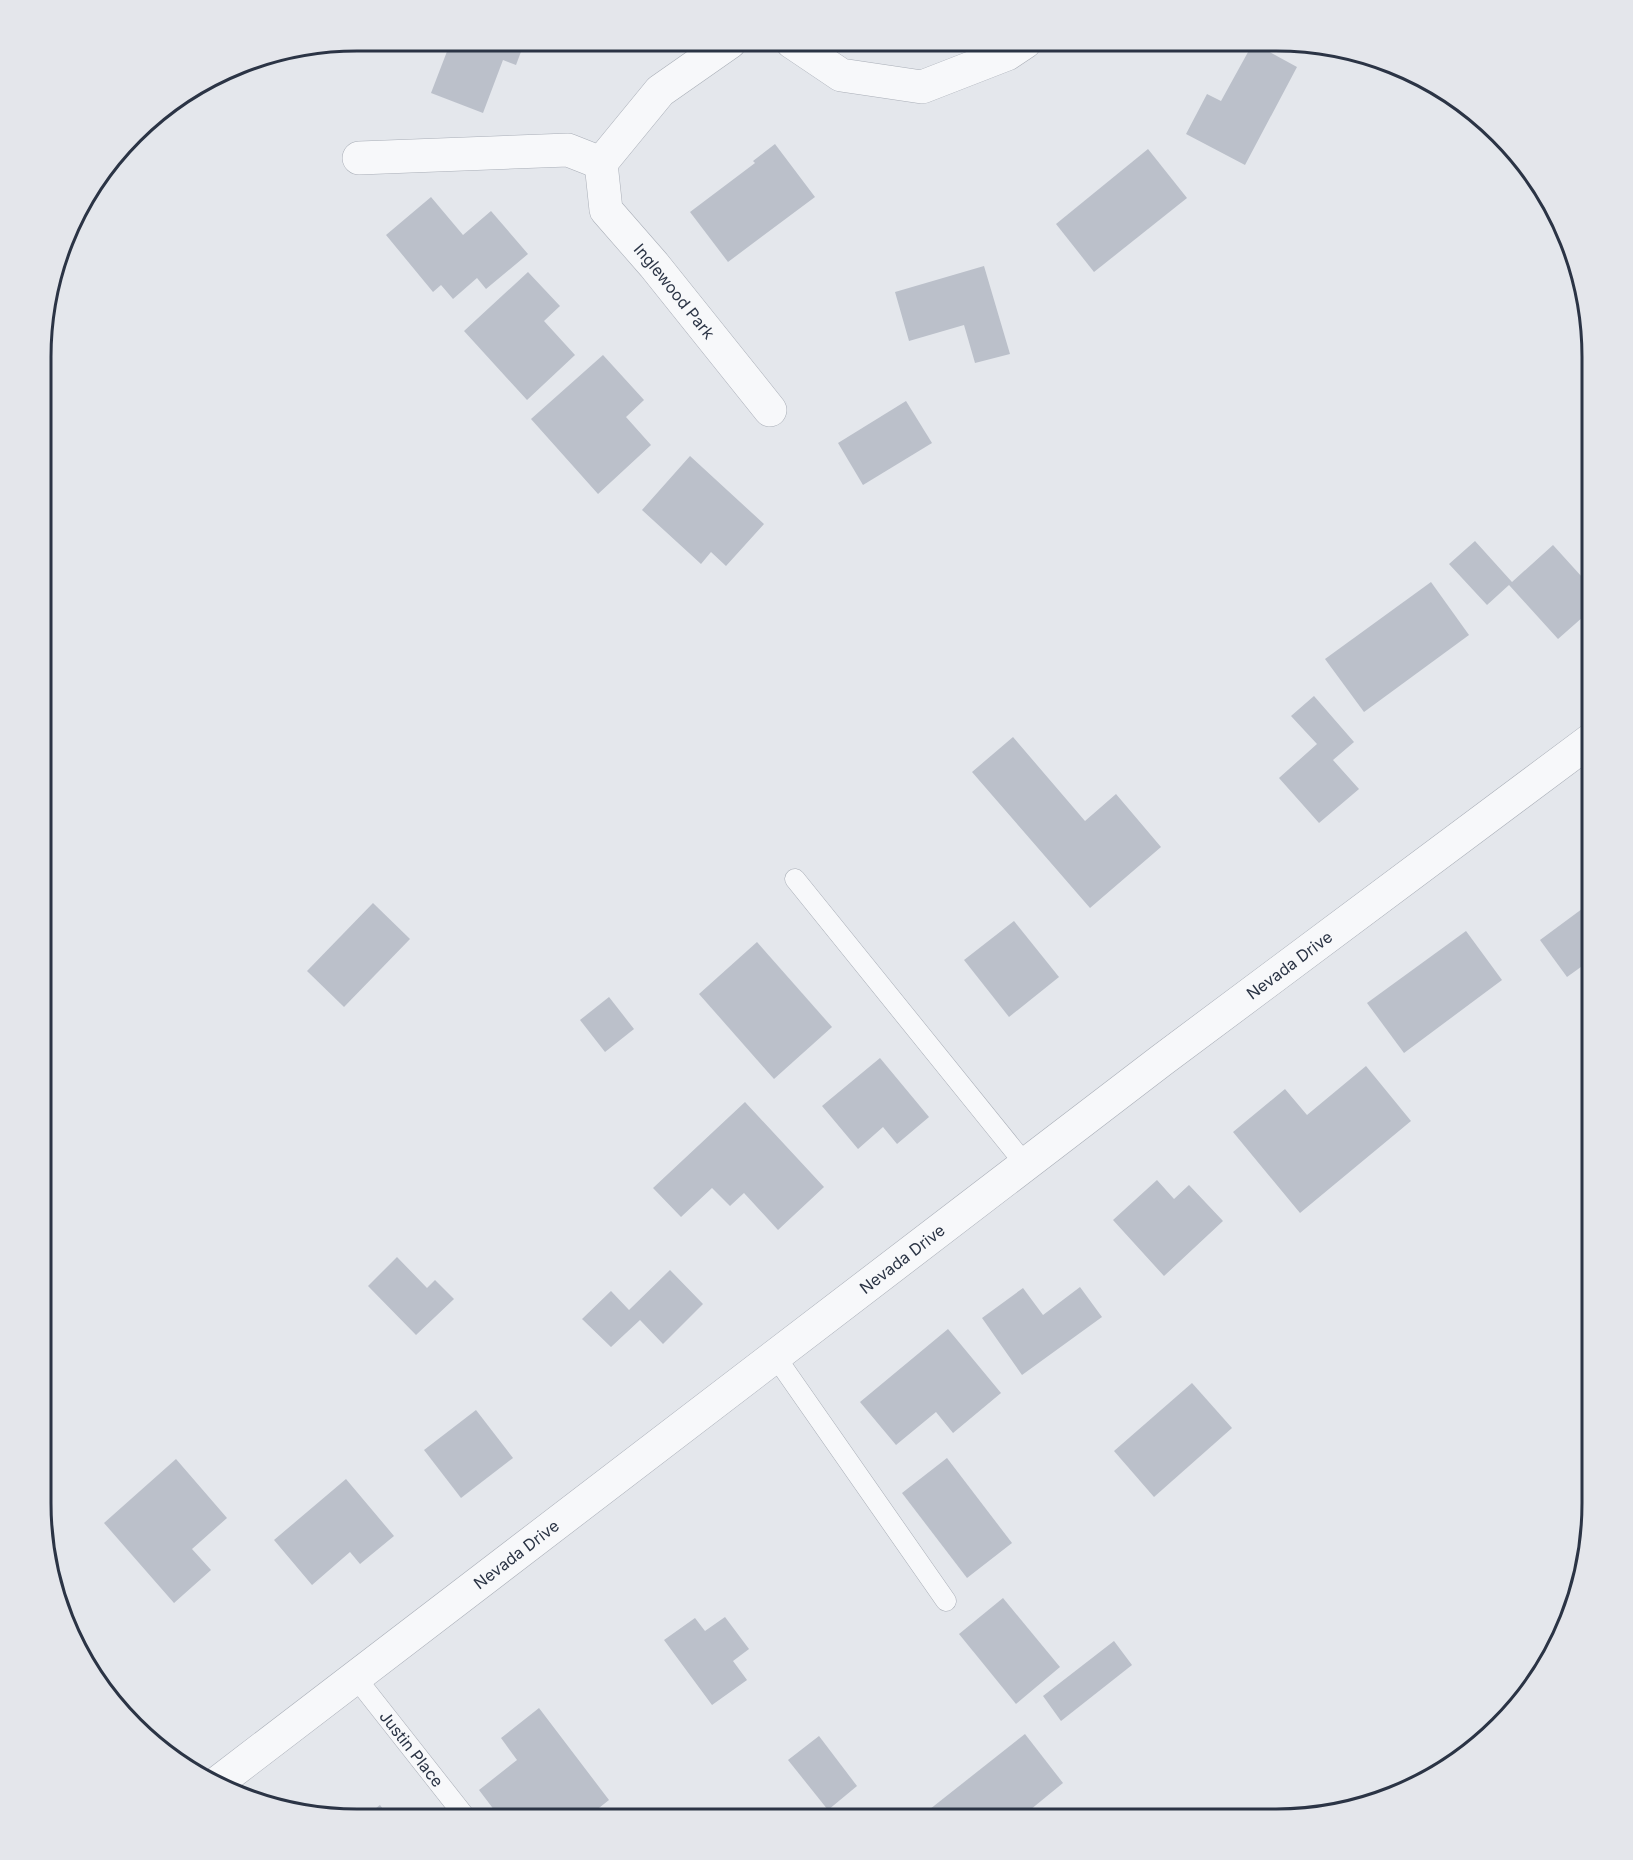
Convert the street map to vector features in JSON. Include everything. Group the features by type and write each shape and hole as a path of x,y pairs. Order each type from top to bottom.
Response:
{"street":[{"path":"359,158 568,150 601,164 660,91 717,51"},
{"path":"805,51 841,75 922,87 1012,51"},
{"name":"Inglewood Park","path":"601,164 606,210 654,265 770,410"},
{"name":"Nevada Drive","path":"224,1778 1200,1031 1582,746"}],"lane":[{"path":"795,879 1026,1164"},
{"path":"775,1356 946,1601"},
{"name":"Justin Place","path":"356,1678 459,1809"}],"building":[{"path":"447,51 521,51 516,65 503,60 483,113 431,93"},
{"path":"1249,51 1268,51 1297,67 1245,165 1186,134 1207,94 1221,101"},
{"path":"775,144 815,197 728,262 690,212 755,163 753,161"},
{"path":"1148,149 1187,198 1094,272 1056,224"},
{"path":"431,197 463,235 491,211 528,254 486,289 477,278 453,299 441,285 433,292 386,235"},
{"path":"984,266 1010,354 975,363 964,325 909,341 895,292"},
{"path":"528,272 560,306 544,321 575,355 527,400 464,331"},
{"path":"603,355 644,400 626,417 651,445 598,494 531,419"},
{"path":"906,401 932,443 863,485 838,443"},
{"path":"690,456 764,524 726,566 711,552 701,564 642,510"},
{"path":"1475,541 1512,582 1553,545 1582,577 1582,618 1558,639 1509,585 1487,605 1449,564"},
{"path":"1431,582 1469,635 1364,712 1325,659"},
{"path":"1314,696 1354,742 1333,760 1359,789 1319,823 1279,778 1317,744 1291,716"},
{"path":"1013,737 1085,821 1116,794 1161,847 1090,908 972,772"},
{"path":"373,903 410,939 344,1007 307,971"},
{"path":"1582,909 1582,966 1567,977 1540,940"},
{"path":"1014,921 1059,977 1009,1017 964,960"},
{"path":"1466,931 1502,980 1404,1053 1367,1003"},
{"path":"757,942 832,1027 774,1079 699,994"},
{"path":"609,997 634,1029 605,1052 580,1020"},
{"path":"880,1058 929,1117 897,1144 883,1127 858,1149 822,1106"},
{"path":"1366,1066 1411,1121 1300,1213 1233,1132 1285,1089 1307,1115"},
{"path":"745,1102 824,1187 778,1230 744,1193 730,1206 712,1188 681,1217 653,1188"},
{"path":"1157,1180 1174,1199 1189,1185 1223,1221 1164,1276 1113,1220"},
{"path":"397,1257 427,1288 435,1280 454,1299 416,1335 368,1286"},
{"path":"670,1270 703,1304 663,1344 640,1320 611,1347 582,1319 611,1291 629,1310"},
{"path":"1080,1287 1102,1317 1022,1375 982,1318 1023,1288 1043,1315"},
{"path":"948,1329 1001,1393 953,1433 936,1412 896,1445 860,1402"},
{"path":"1192,1383 1232,1428 1154,1497 1114,1451"},
{"path":"476,1410 513,1458 461,1498 424,1450"},
{"path":"947,1458 1012,1543 967,1578 902,1493"},
{"path":"176,1459 227,1518 192,1549 211,1570 174,1603 104,1523"},
{"path":"346,1479 394,1536 360,1564 350,1552 312,1585 274,1540"},
{"path":"1003,1598 1060,1667 1016,1704 959,1634"},
{"path":"725,1617 749,1649 733,1661 747,1680 712,1705 664,1640 695,1618 705,1631"},
{"path":"1114,1641 1132,1665 1061,1721 1043,1696"},
{"path":"539,1708 609,1800 598,1809 493,1809 479,1790 517,1760 501,1738"},
{"path":"1025,1734 1063,1783 1031,1809 930,1809"},
{"path":"819,1736 857,1786 827,1809 788,1760"}]}
